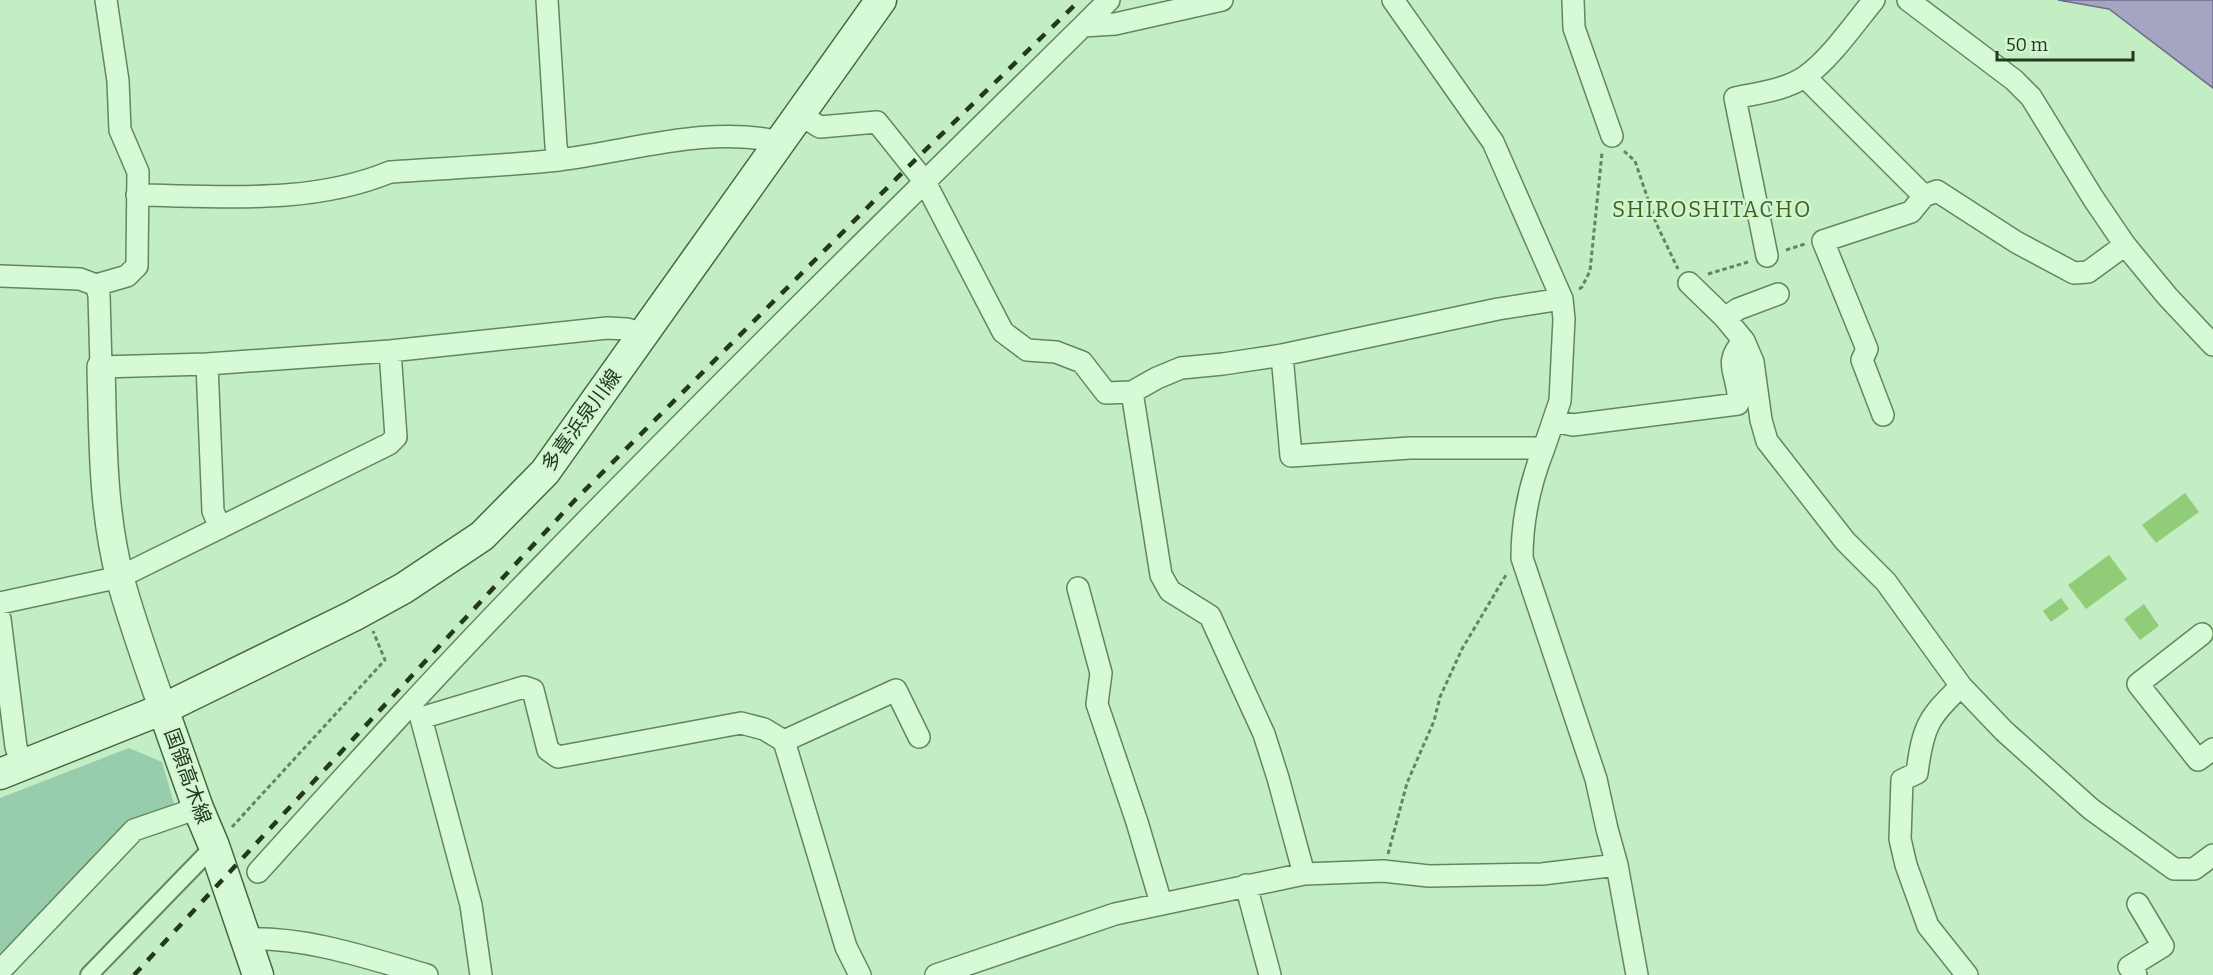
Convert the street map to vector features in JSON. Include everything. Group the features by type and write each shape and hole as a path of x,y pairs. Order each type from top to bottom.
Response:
{"main road":[{"name":"多喜浜泉川線","path":"163,709 404,588 482,536 545,472 881,0"},
{"name":"国領高木線","path":"11,770 163,709 214,846 258,975"}],"street":[{"path":"0,276 80,279 96,285 127,276 137,266 138,172 120,130 118,81 106,0"},
{"path":"547,0 556,146 559,160"},
{"path":"258,872 418,708 540,568 1109,0"},
{"path":"1083,26 1115,24 1222,0"},
{"path":"1393,0 1493,142 1562,299 1564,319 1560,401 1533,477 1522,534 1522,558 1596,779 1617,865 1637,975"},
{"path":"1573,0 1574,28 1612,136"},
{"path":"1767,256 1735,98 1784,87 1805,77 1822,62 1874,0"},
{"path":"1908,0 2014,80 2031,97 2093,198 2125,245 2167,296 2213,345"},
{"path":"1805,77 1924,196"},
{"path":"800,115 820,127 878,122 925,182 1003,332 1027,350 1056,352 1082,362 1106,393 1132,392 1181,368 1282,355 1498,309 1562,299"},
{"path":"137,195 272,197 310,193 365,182 390,172 559,160 646,144 723,136 758,136 781,142"},
{"path":"1883,415 1862,360 1867,349 1823,241 1911,212 1924,196 1936,191 2016,242 2074,273 2088,272 2125,245"},
{"path":"1689,283 1744,340 1753,362 1761,420 1767,441 1845,541 1886,582 1961,686 2004,731 2091,809 2174,869 2194,869 2213,855"},
{"path":"96,285 99,295 103,464 109,522 120,578 163,709"},
{"path":"1725,318 1738,309 1778,294"},
{"path":"101,368 207,364 390,351 607,328 627,329 643,334"},
{"path":"1554,421 1573,425 1738,404 1739,391 1731,362 1735,349 1744,340"},
{"path":"0,603 120,578 389,444 396,437 390,351"},
{"path":"1282,355 1291,456 1410,448 1544,448"},
{"path":"207,364 213,511 220,528"},
{"path":"1132,392 1161,575 1170,591 1210,616 1264,734 1304,874"},
{"path":"1078,588 1101,673 1097,704 1137,822 1161,903"},
{"path":"0,619 16,747 11,770"},
{"path":"2202,634 2138,684 2198,760 2213,749"},
{"path":"1961,686 1927,723 1920,746 1917,773 1902,780 1900,838 1906,865 1929,926 1967,975"},
{"path":"418,708 524,687 533,690 548,750 558,757 741,723 764,729 784,741 846,947 860,975"},
{"path":"784,741 896,690 919,737"},
{"path":"418,708 471,905 481,975"},
{"path":"11,969 134,830 198,808"},
{"path":"89,975 214,846"},
{"path":"936,975 1115,914 1304,874 1383,871 1429,876 1542,874 1617,865"},
{"path":"1246,885 1270,975"},
{"path":"2136,975 2129,967 2163,946 2138,904"},
{"path":"246,939 271,938 315,944 427,975"}],"path":[{"path":"1562,299 1582,287 1590,271 1599,170 1603,147 1612,136 1626,155 1635,161 1666,247 1681,275 1689,283"},
{"path":"1383,871 1407,783 1434,721 1440,697 1468,639 1512,565 1522,558"},
{"path":"214,846 385,660 365,609"}],"green space":[{"path":"129,748 162,762 175,807 125,826 0,953 0,798"}],"water":[{"path":"2058,0 2213,0 2213,88 2109,9"}],"building":[{"path":"2185,493 2199,512 2156,543 2142,525"},
{"path":"2109,555 2127,579 2086,609 2068,585"},
{"path":"2061,598 2069,609 2051,622 2043,611"},
{"path":"2144,604 2159,626 2140,640 2124,619"}],"railway":[{"path":"134,975 576,499 910,165 1080,0"}],"district":[{"name":"SHIROSHITACHO","path":"1712,209"}]}
